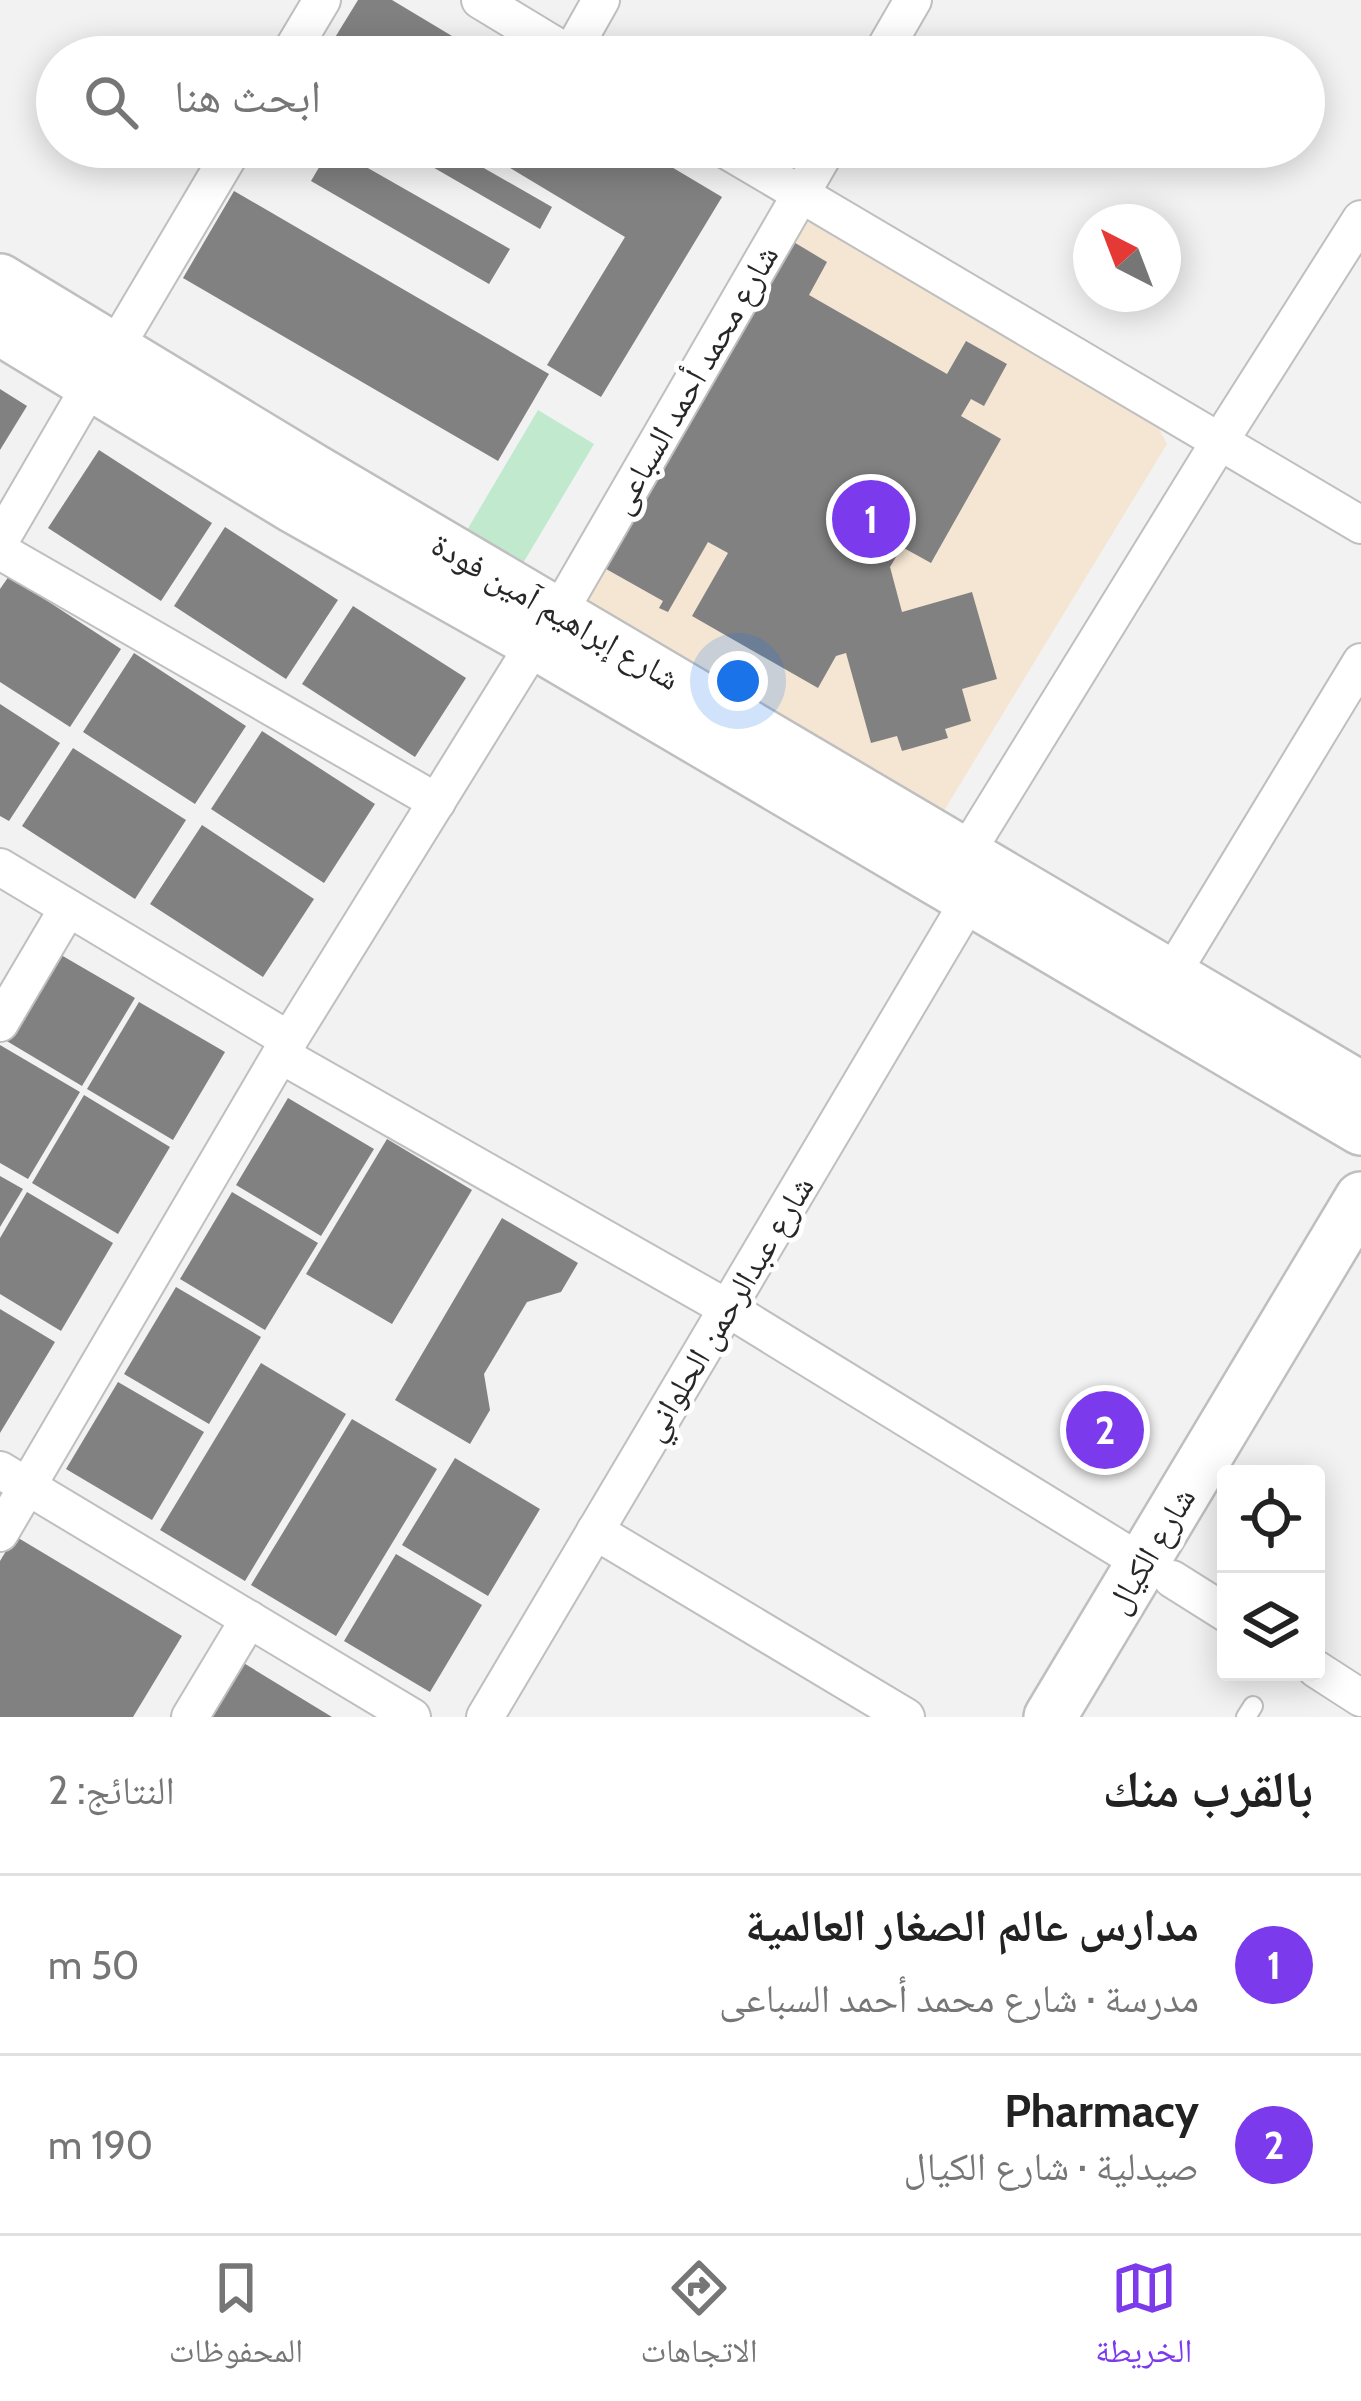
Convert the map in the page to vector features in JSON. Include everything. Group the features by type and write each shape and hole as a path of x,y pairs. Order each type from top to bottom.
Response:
{"street":[{"path":"301,36 322,0"},
{"path":"480,0 539,36"},
{"path":"582,36 601,0"},
{"path":"892,36 913,0"},
{"path":"0,541 222,168"},
{"path":"756,168 1361,525"},
{"name":"شارع محمد أحمد السباعى","path":"0,1533 14,1479 547,627 816,168"},
{"name":"شارع عبدالرحمن الحلواني","path":"485,1717 728,1308 968,876 1217,444 1361,219"},
{"name":"شارع إبراهيم آمين فودة","path":"0,280 104,366 302,488 968,876 1361,1129"},
{"name":"شارع إبراهيم آمين فودة","path":"0,329 104,366"},
{"path":"0,551 437,802"},
{"path":"1171,975 1361,662"},
{"path":"0,868 285,1047 728,1308 1217,1607"},
{"name":"شارع إبراهيم آمين فودة","path":"968,876 1171,975 1361,1088"},
{"path":"0,1023 68,908"},
{"name":"شارع الكيال","path":"1090,1717 1157,1571 1361,1198"},
{"name":"شارع الكيال","path":"1240,1465 1361,1263"},
{"path":"14,1479 412,1717"},
{"name":"شارع الكيال","path":"1050,1717 1157,1571 1217,1500"},
{"path":"595,1531 906,1717"},
{"path":"190,1717 249,1619"},
{"path":"1325,1675 1361,1698"}],"shaded area":[{"path":"807,214 1157,425 1167,444 942,814 576,594"}],"green space":[{"path":"538,410 594,444 513,580 457,547"}],"building":[{"path":"358,0 392,0 452,36 336,36"},
{"path":"319,168 368,168 510,249 489,284 311,181"},
{"path":"434,168 484,168 552,207 540,229"},
{"path":"510,168 673,168 722,197 601,397 547,365 625,237"},
{"path":"234,191 549,374 498,461 183,278"},
{"path":"787,238 827,262 809,295 947,374 966,341 1007,364 984,406 971,399 961,416 1001,439 931,563 902,547 890,567 902,612 972,592 997,679 962,689 971,721 945,729 948,738 902,751 897,736 871,743 846,653 836,656 818,688 692,616 728,553 708,542 668,612 659,608 663,601 599,565"},
{"path":"0,389 27,406 0,450"},
{"path":"99,450 212,523 161,601 48,528"},
{"path":"225,527 338,600 286,679 174,606"},
{"path":"9,576 121,649 70,727 0,682 0,589"},
{"path":"353,606 466,678 415,757 302,684"},
{"path":"134,653 246,726 195,804 83,732"},
{"path":"0,704 60,743 9,821 0,816"},
{"path":"262,731 375,804 324,883 211,809"},
{"path":"73,748 186,820 135,899 22,826"},
{"path":"202,825 314,899 263,977 150,904"},
{"path":"49,948 135,998 82,1086 0,1037"},
{"path":"139,1002 225,1052 173,1140 87,1089"},
{"path":"0,1045 80,1092 28,1179 0,1163"},
{"path":"84,1095 170,1147 118,1234 32,1183"},
{"path":"288,1098 374,1149 321,1236 236,1185"},
{"path":"387,1139 472,1190 392,1324 306,1274"},
{"path":"0,1176 23,1189 0,1227"},
{"path":"27,1192 113,1243 61,1331 0,1294 0,1238"},
{"path":"232,1192 318,1243 265,1330 180,1279"},
{"path":"502,1218 578,1263 561,1292 527,1302 484,1374 490,1410 470,1444 395,1400"},
{"path":"176,1287 261,1337 209,1424 124,1374"},
{"path":"0,1309 55,1342 0,1433"},
{"path":"261,1363 346,1414 245,1581 160,1530"},
{"path":"118,1382 204,1432 152,1520 66,1469"},
{"path":"352,1419 437,1469 336,1636 251,1585"},
{"path":"455,1458 540,1509 488,1596 402,1545"},
{"path":"15,1536 182,1636 133,1717 0,1717 0,1561"},
{"path":"396,1554 482,1605 430,1692 344,1641"},
{"path":"237,1659 332,1717 202,1717"}],"place":[{"name":"مدارس عالم الصغار العالمية","path":"871,519"},
{"name":"Pharmacy","path":"1105,1430"}]}
